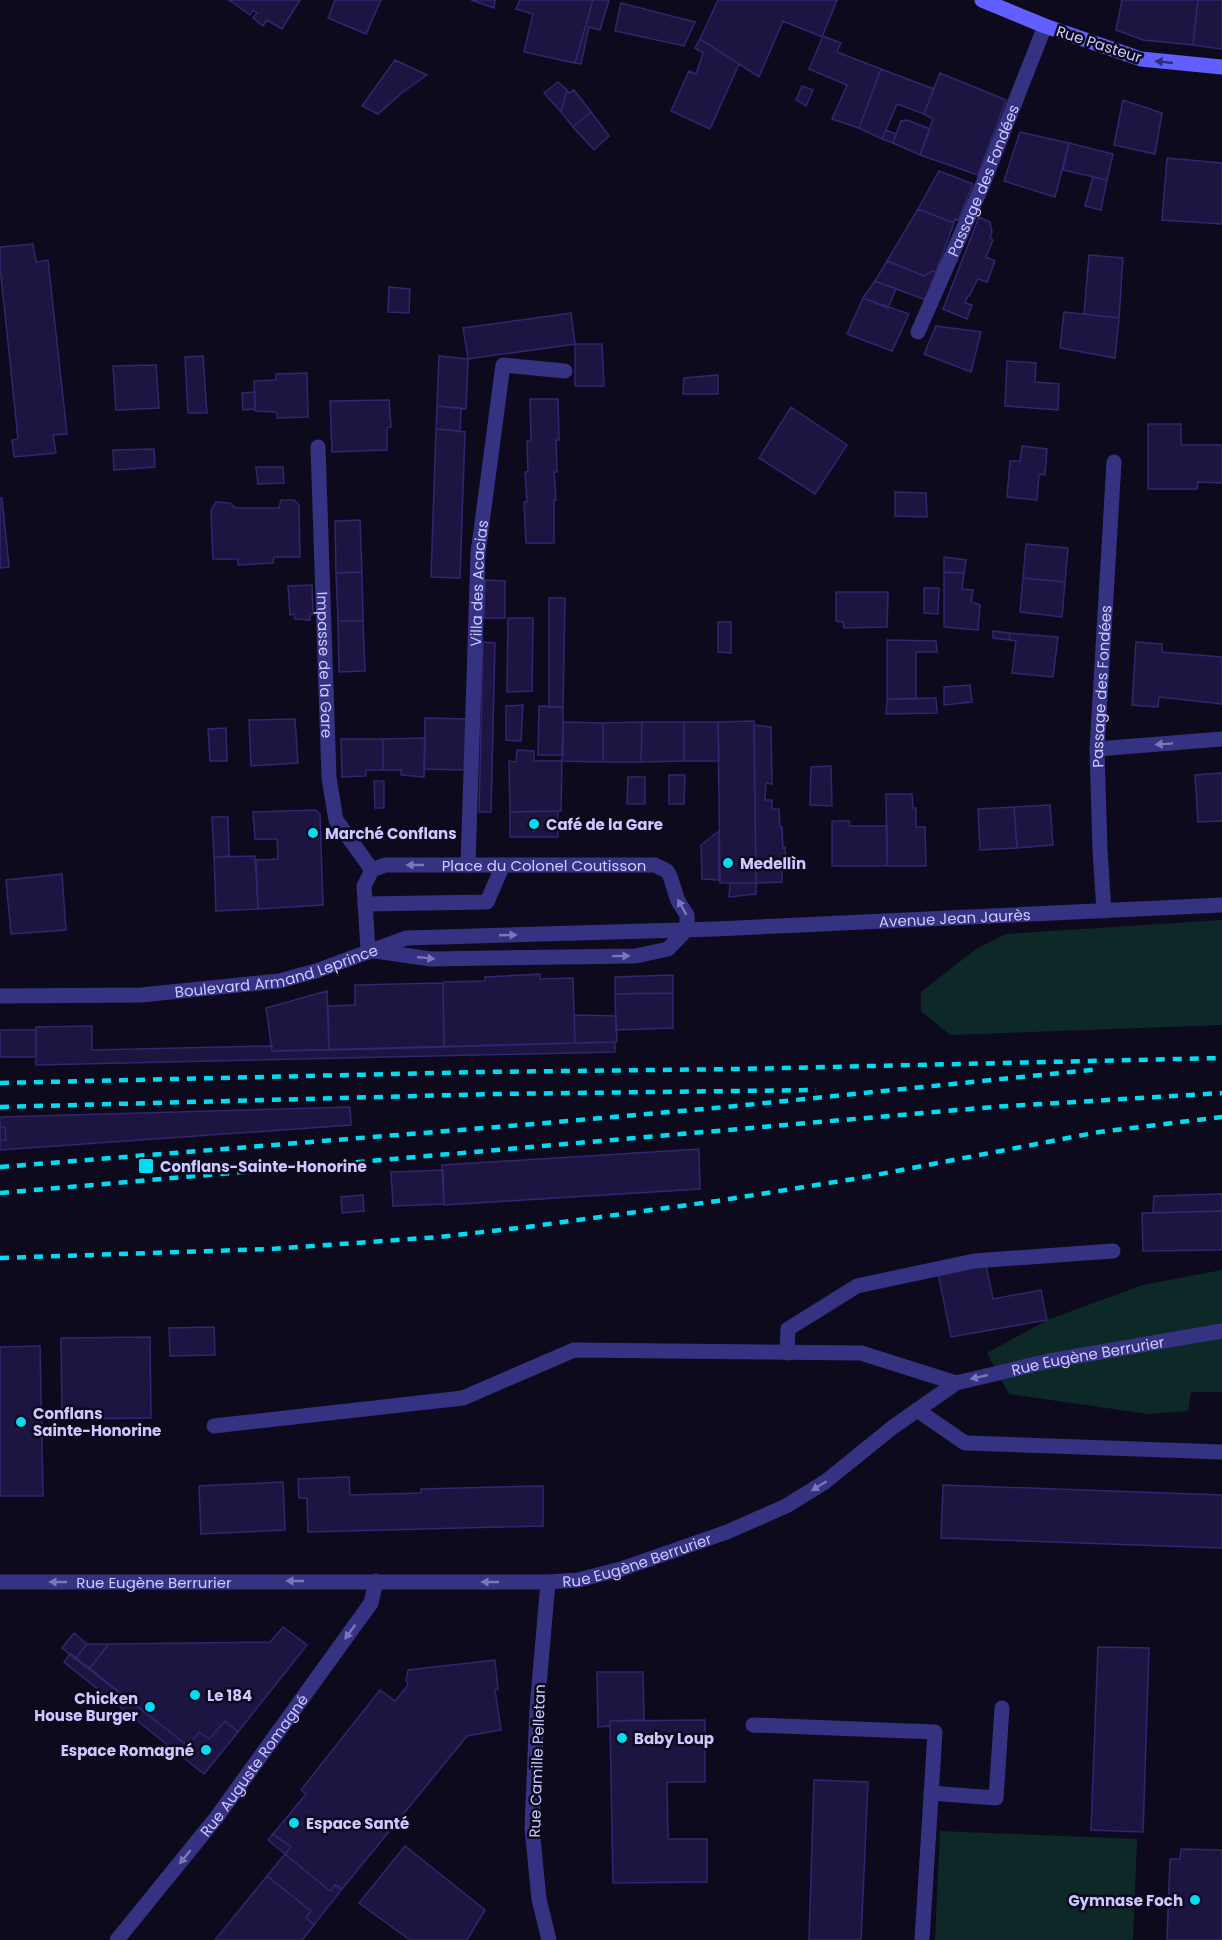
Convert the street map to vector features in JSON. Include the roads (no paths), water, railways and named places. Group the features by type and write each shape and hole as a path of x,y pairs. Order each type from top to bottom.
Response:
{"main road":[{"name":"Rue Pasteur","path":"982,0 1045,26 1141,59 1222,67"}],"street":[{"name":"Passage des Fondées","path":"918,332 982,186 1045,26"},
{"name":"Villa des Acacias","path":"468,864 478,553 503,365 565,370"},
{"name":"Impasse de la Gare","path":"318,447 329,778 336,820 372,870"},
{"name":"Passage des Fondées","path":"1104,911 1097,748 1114,462"},
{"path":"1097,748 1222,739"},
{"name":"Place du Colonel Coutisson","path":"372,870 385,865 655,865 667,871 670,876 678,901 687,915 687,929"},
{"path":"365,904 487,902 503,865"},
{"path":"372,870 364,886 368,950 406,938 687,929"},
{"name":"Avenue Jean Jaurès","path":"687,929 1222,905"},
{"name":"Boulevard Armand Leprince","path":"0,996 141,995 279,981 316,971 368,950 431,959 636,956 669,949 687,929"},
{"path":"787,1353 788,1329 857,1286 974,1261 1113,1251"},
{"name":"Rue Eugène Berrurier","path":"0,1582 548,1582 578,1580 621,1569 727,1532 786,1506 825,1482 916,1410 956,1383 1049,1361 1222,1331"},
{"path":"214,1426 463,1398 574,1350 861,1353 956,1383"},
{"path":"916,1410 965,1443 1222,1452"},
{"name":"Rue Auguste Romagné","path":"117,1940 216,1818 371,1603 376,1581"},
{"name":"Rue Camille Pelletan","path":"548,1582 537,1709 532,1828 539,1899 549,1940"},
{"path":"931,1793 996,1798 1002,1708"},
{"path":"753,1725 935,1732 922,1940"}],"railway":[{"path":"0,1083 1222,1058"},
{"path":"0,1167 534,1124 1100,1069"},
{"path":"0,1107 494,1094 816,1090"},
{"path":"0,1193 993,1107 1222,1093"},
{"path":"0,1258 271,1249 439,1237 527,1227 717,1201 860,1178 1099,1132 1222,1117"}],"place":[{"name":"Café de la Gare","path":"534,824"},
{"name":"Marché Conflans","path":"313,833"},
{"name":"Medellìn","path":"728,863"},
{"name":"Conflans-Sainte-Honorine","path":"146,1166"},
{"name":"Conflans Sainte-Honorine","path":"21,1422"},
{"name":"Le 184","path":"195,1695"},
{"name":"Chicken House Burger","path":"150,1707"},
{"name":"Baby Loup","path":"622,1738"},
{"name":"Espace Romagné","path":"206,1750"},
{"name":"Espace Santé","path":"294,1823"},
{"name":"Gymnase Foch","path":"1195,1900"}]}
